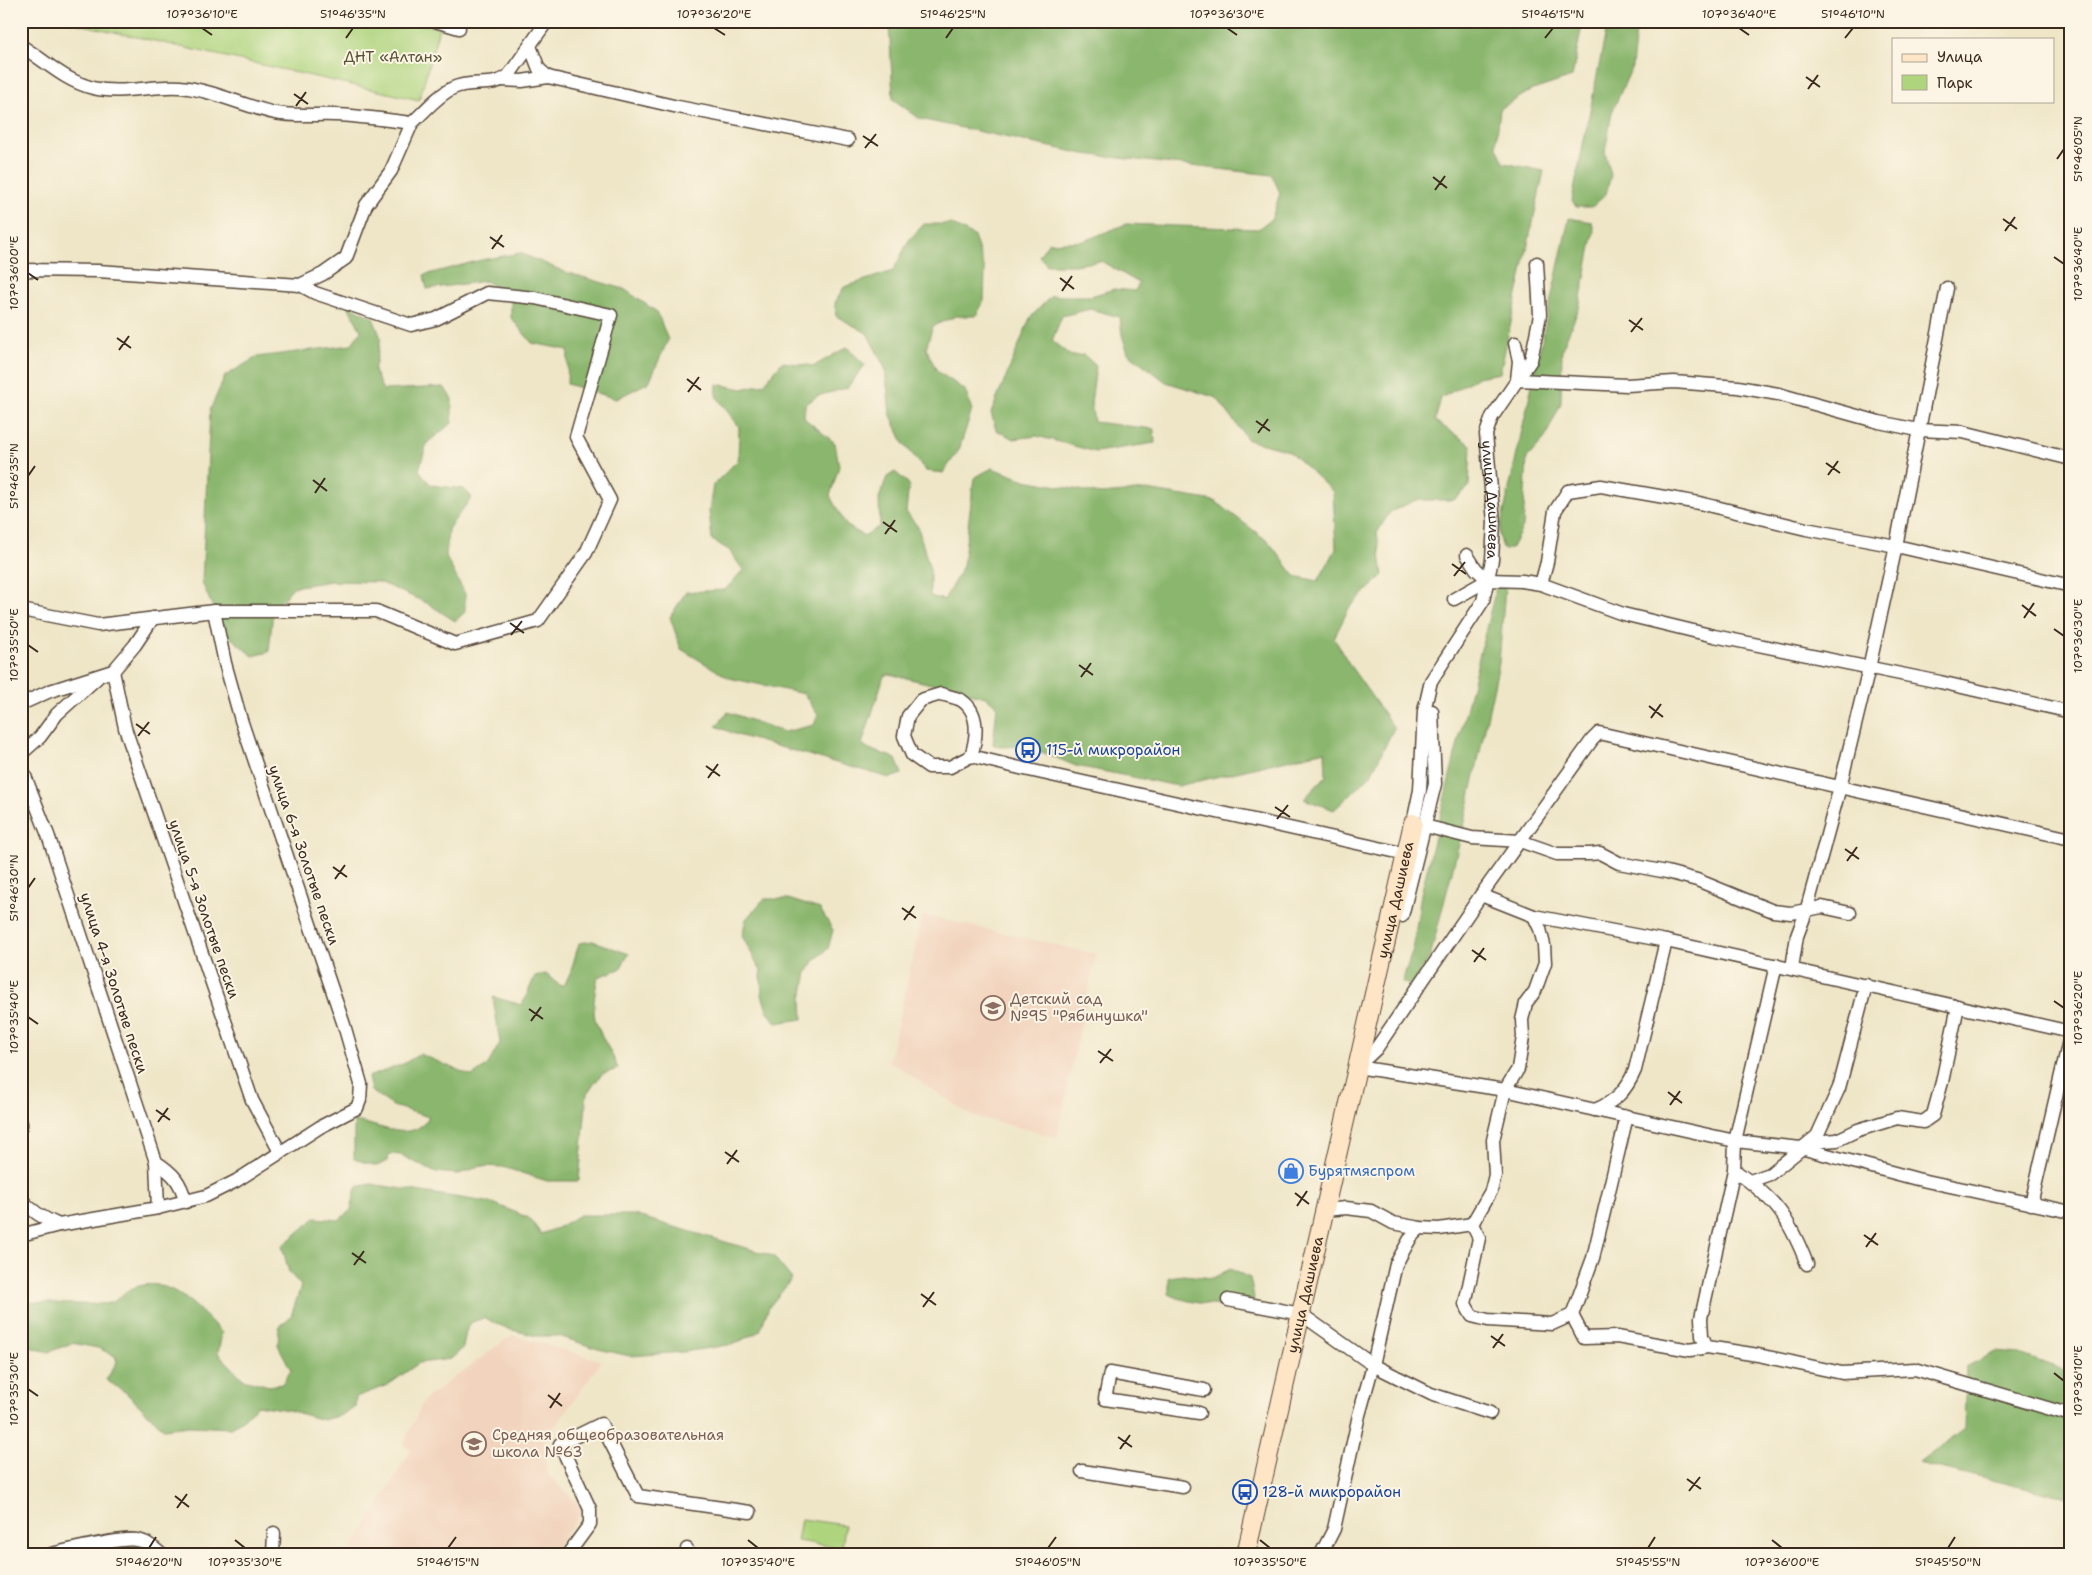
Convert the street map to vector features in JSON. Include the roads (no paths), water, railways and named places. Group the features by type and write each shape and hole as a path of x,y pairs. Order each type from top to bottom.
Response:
{"street":[{"path":"435,21 459,28"},
{"path":"539,21 533,41 539,68 548,77"},
{"path":"502,80 548,21"},
{"path":"21,46 60,75 93,88 127,92 179,87 228,98 274,112 303,117 334,115 412,123"},
{"path":"300,285 323,274 346,258 366,205 391,171 412,123 453,88 468,84 495,83 502,80 522,81 548,77 678,107 848,140"},
{"name":"улица Дашиева","path":"1246,1554 1406,854 1419,824 1424,711 1431,681 1483,600 1488,580 1492,560 1494,522 1486,434 1492,417 1531,360 1540,315 1536,263"},
{"path":"21,270 98,271 300,285 315,293 411,325 436,320 487,292 535,298 611,314 576,437 610,500 586,553 538,621 455,644 376,611 214,611 98,625 21,610"},
{"path":"1792,968 1797,936 1806,912 1840,787 1869,668 1896,546 1947,288"},
{"path":"1515,343 1519,361 1517,380 1627,385 1674,382 1738,387 1778,394 1879,422 1918,430 1963,432 2071,459"},
{"path":"1541,584 1548,562 1555,511 1568,492 1602,486 1699,504 1806,529 1896,546 2071,586"},
{"path":"1467,555 1476,569 1488,580"},
{"path":"1454,599 1488,580 1522,581 1541,584 1623,614 1714,636 2071,712"},
{"name":"улица 6-я Золотые пески","path":"214,611 223,657 241,720 344,1026 361,1084 360,1100 357,1108 320,1126 280,1152"},
{"path":"21,704 50,691 113,671 136,645 153,618"},
{"name":"улица 5-я Золотые пески","path":"113,671 125,728 252,1100 280,1152"},
{"path":"21,754 40,737 57,714 100,676"},
{"path":"971,756 977,737 974,716 961,700 941,694 921,700 908,716 904,736 912,755 929,766 950,767 971,756 1406,854"},
{"path":"1357,1067 1376,1049 1520,841 1592,740 1599,733 2071,839"},
{"name":"улица 4-я Золотые пески","path":"21,766 48,835 156,1162 158,1208"},
{"path":"1402,916 1419,824 1472,838 1520,841 1557,854 1600,853 1619,863 1697,880 1773,911 1806,912 1822,907 1850,913"},
{"path":"1482,895 1534,916 1666,941 1792,968 2071,1032 2031,1204"},
{"path":"1472,1224 1491,1191 1496,1175 1493,1140 1505,1090 1518,1069 1523,1037 1522,1020 1526,1003 1534,991 1545,963 1544,945 1534,916"},
{"path":"1595,1110 1611,1103 1629,1085 1636,1070 1666,941"},
{"path":"1707,1346 1702,1336 1701,1318 1734,1170 1735,1141 1776,965"},
{"path":"1750,1181 1770,1174 1817,1136 1838,1088 1866,986"},
{"path":"1357,1067 1505,1090 1735,1141 1805,1145 1837,1140 1858,1130 1897,1118 1923,1122 1933,1115 1958,1006"},
{"path":"1472,1224 1478,1238 1465,1304 1472,1316 1488,1320 1552,1324 1572,1315 1593,1258 1627,1116"},
{"path":"1805,1145 1917,1179 2071,1212"},
{"path":"21,1235 60,1225 186,1202 221,1189 280,1152"},
{"path":"156,1162 171,1172 178,1180 186,1202"},
{"path":"1734,1170 1750,1181 1779,1208 1795,1232 1807,1264"},
{"path":"21,1199 42,1218 60,1225"},
{"path":"1325,1210 1346,1208 1371,1212 1393,1223 1420,1228 1472,1224"},
{"path":"1321,1554 1334,1529 1359,1415 1373,1365 1396,1264 1411,1237 1420,1228"},
{"path":"1228,1300 1301,1314 1373,1365 1431,1394 1490,1413"},
{"path":"1572,1315 1584,1338 1617,1337 1690,1350 1707,1346 1842,1373 1915,1369 2071,1415"},
{"path":"1199,1413 1105,1399 1110,1373 1204,1390"},
{"path":"568,1554 590,1524 590,1510 560,1444 601,1424 638,1496 750,1512"},
{"path":"1082,1471 1183,1487"},
{"path":"273,1554 274,1533"},
{"path":"50,1554 124,1540 137,1540 151,1546 161,1554"}],"place":[{"name":"115-й микрорайон","path":"1028,750"},
{"name":"Детский сад №95 \"Рябинушка\"","path":"993,1008"},
{"name":"Бурятмяспром","path":"1291,1171"},
{"name":"Средняя общеобразовательная школа №63","path":"474,1444"},
{"name":"128-й микрорайон","path":"1245,1492"}],"park label":[{"name":"ДНТ «Алтан»","path":"393,57"}]}
